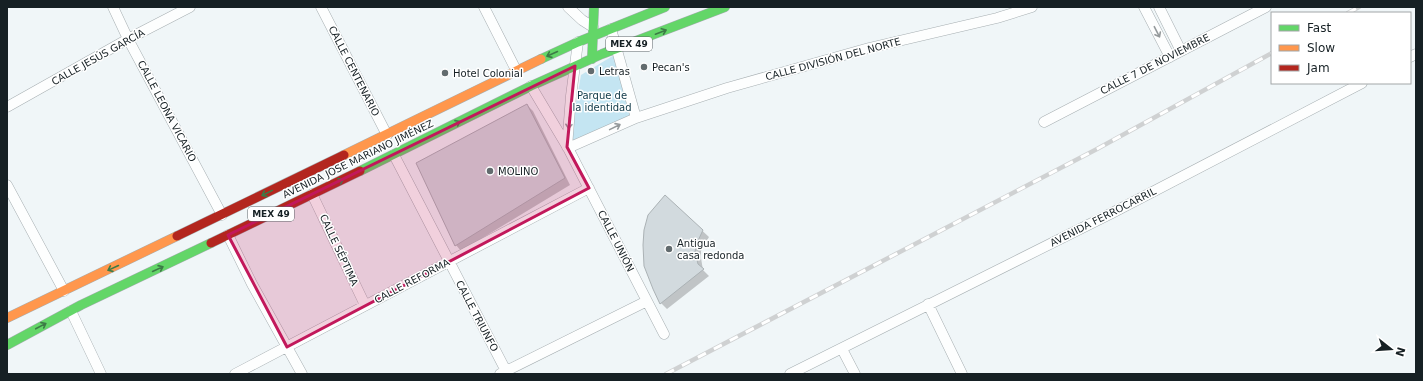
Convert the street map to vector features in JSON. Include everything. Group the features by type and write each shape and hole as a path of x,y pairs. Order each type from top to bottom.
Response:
{"main road":[{"path":"592,59 594,7"},
{"name":"AVENIDA JOSE MARIANO JIMÉNEZ","path":"7,318 387,135 516,70 578,42 592,32 611,29 665,7"},
{"name":"AVENIDA JOSE MARIANO JIMÉNEZ","path":"7,345 71,311 394,155 531,86 592,59 725,7"}],"street":[{"name":"CALLE LEONA VICARIO","path":"113,7 128,39 222,215"},
{"name":"CALLE JESÚS GARCÍA","path":"7,107 128,39 190,7"},
{"name":"CALLE CENTENARIO","path":"321,7 387,135"},
{"path":"484,7 516,70"},
{"path":"568,7 592,32"},
{"name":"CALLE DIVISIÓN DEL NORTE","path":"636,118 734,86 869,48 997,18 1032,7"},
{"path":"1144,7 1170,57"},
{"path":"1159,7 1181,51"},
{"name":"CALLE 7 DE NOVIEMBRE","path":"1044,122 1266,7"},
{"path":"578,42 568,148 636,118 611,29"},
{"name":"AVENIDA FERROCARRIL","path":"790,374 1118,210 1360,84"},
{"name":"CALLE UNIÓN","path":"531,86 568,148 664,334"},
{"name":"CALLE TRIUNFO","path":"394,155 503,372"},
{"path":"7,185 64,291"},
{"name":"CALLE REFORMA","path":"235,374 589,188"},
{"name":"CALLE SÉPTIMA","path":"312,194 366,305"},
{"path":"228,235 252,284 302,374"},
{"path":"503,372 647,301"},
{"path":"928,304 962,374"},
{"path":"71,311 101,374"},
{"path":"842,349 855,374"}],"highlighted area":[{"path":"575,66 567,147 589,188 287,347 228,235"}],"green space":[{"name":"Parque de la identidad","path":"616,54 632,116 569,144 581,75"}],"building":[{"name":"MOLINO","path":"527,104 565,178 455,246 416,163"},
{"name":"Antigua casa redonda","path":"665,195 703,230 696,245 695,252 698,264 704,269 660,304 644,266 643,245 644,230 648,215"}],"railway":[{"path":"1350,12 1359,7"},
{"path":"666,374 1097,149 1271,54"}],"traffic: fast":[{"path":"592,59 594,7"},
{"path":"541,59 578,42 665,7"},
{"path":"360,171 531,86 602,54 725,7"},
{"path":"7,345 81,305 211,243"}],"traffic: slow":[{"path":"344,155 541,59"},
{"path":"7,318 177,236"}],"traffic: jam":[{"path":"177,236 344,155"},
{"path":"211,243 360,171"}],"place":[{"name":"Pecan's","path":"644,67"},
{"name":"Letras","path":"591,71"},
{"name":"Hotel Colonial","path":"445,73"},
{"name":"MOLINO","path":"490,171"},
{"name":"Antigua casa redonda","path":"669,249"}]}
